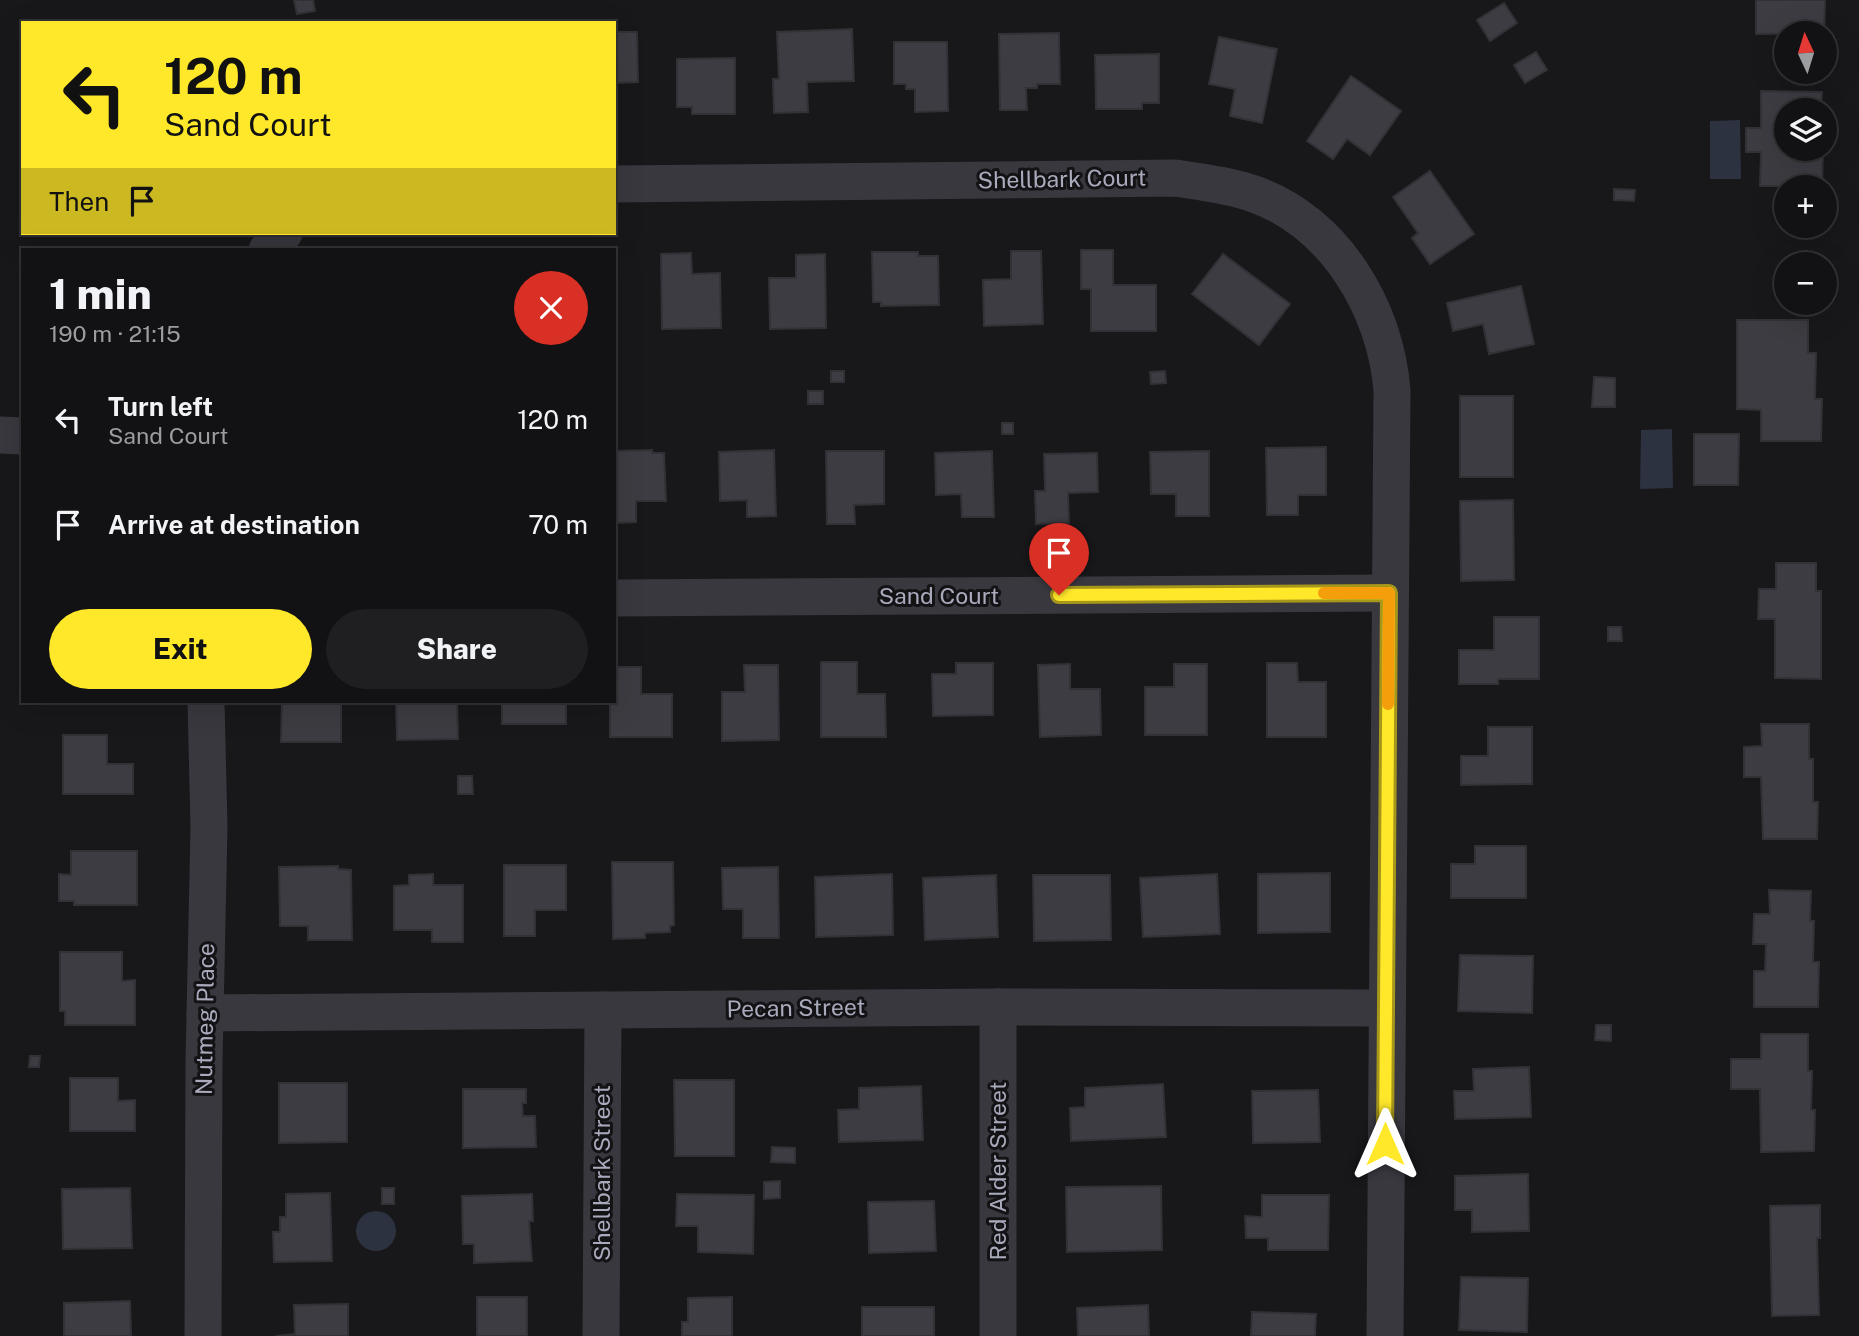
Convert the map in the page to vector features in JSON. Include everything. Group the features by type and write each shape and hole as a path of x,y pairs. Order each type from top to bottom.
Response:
{"street":[{"name":"Shellbark Court","path":"616,184 1175,178 1218,184 1254,194 1282,206 1339,255 1360,285 1377,323 1387,357 1392,391 1385,1336"},
{"path":"269,248 282,235"},
{"path":"0,435 21,436"},
{"name":"Sand Court","path":"616,598 1389,593"},
{"name":"Nutmeg Place","path":"203,1336 209,826 206,703"},
{"name":"Pecan Street","path":"205,1013 998,1007 1386,1008"},
{"name":"Red Alder Street","path":"998,1007 998,1336"},
{"name":"Shellbark Street","path":"601,1336 603,1010"}],"water":[{"path":"1740,120 1741,179 1710,179 1710,121"},
{"path":"1672,429 1673,488 1640,489 1641,430"},
{"path":"376,1211 384,1212 390,1217 395,1223 395,1239 390,1245 384,1250 376,1251 368,1250 362,1245 357,1239 356,1231 357,1223 362,1217 368,1212"}],"building":[{"path":"294,0 313,0 315,11 297,14"},
{"path":"1756,0 1825,0 1824,21 1774,21 1774,34 1756,34"},
{"path":"1504,3 1517,23 1490,41 1477,20"},
{"path":"852,29 854,81 807,82 808,112 774,113 773,79 779,79 777,32"},
{"path":"616,32 637,32 638,82 616,83"},
{"path":"1059,33 1060,84 1037,84 1037,88 1026,88 1027,110 1000,110 999,34"},
{"path":"1219,37 1277,49 1262,123 1230,116 1235,89 1209,84"},
{"path":"894,42 947,42 948,111 915,112 915,89 906,89 906,84 894,84"},
{"path":"1536,52 1547,70 1525,83 1514,65"},
{"path":"1159,54 1159,103 1142,103 1142,109 1096,109 1095,55"},
{"path":"735,58 735,114 692,114 692,107 677,107 677,59"},
{"path":"1351,76 1401,111 1370,155 1347,139 1333,159 1307,141"},
{"path":"1761,91 1822,92 1822,98 1774,98 1774,161 1823,161 1822,175 1774,175 1774,186 1760,186 1761,152 1746,152 1746,128 1761,128"},
{"path":"1430,171 1474,234 1430,264 1412,238 1418,233 1393,197"},
{"path":"1614,189 1635,190 1634,201 1614,200"},
{"path":"1081,250 1113,250 1113,285 1156,285 1156,331 1091,331 1091,289 1081,289"},
{"path":"1011,251 1041,251 1043,324 984,326 983,280 1011,279"},
{"path":"872,252 918,252 918,256 938,256 939,305 881,306 881,302 873,302"},
{"path":"691,253 692,274 720,273 721,328 662,329 661,254"},
{"path":"825,254 826,328 770,329 769,278 796,278 796,255"},
{"path":"1223,254 1290,304 1259,345 1192,294"},
{"path":"1521,286 1534,344 1489,354 1483,324 1453,331 1447,303"},
{"path":"1737,320 1808,320 1808,353 1816,353 1815,399 1822,399 1821,441 1761,441 1761,410 1737,409"},
{"path":"831,371 844,371 844,382 831,382"},
{"path":"1165,371 1166,383 1151,384 1150,372"},
{"path":"1594,377 1615,378 1615,407 1592,407"},
{"path":"808,391 823,391 823,404 808,404"},
{"path":"1460,396 1513,396 1513,477 1460,477"},
{"path":"1002,423 1013,423 1013,434 1002,434"},
{"path":"1694,434 1739,434 1738,485 1694,485"},
{"path":"1326,447 1326,495 1298,495 1298,515 1267,515 1266,448"},
{"path":"652,450 652,453 664,453 666,501 636,501 636,522 616,523 616,451"},
{"path":"774,450 776,516 747,517 747,500 720,501 719,452"},
{"path":"826,451 884,451 884,504 854,505 855,524 827,524"},
{"path":"992,451 994,517 962,517 961,494 936,495 935,453"},
{"path":"1209,451 1209,516 1176,516 1176,494 1151,494 1150,452"},
{"path":"1097,453 1098,492 1068,493 1069,523 1036,524 1035,491 1045,491 1044,454"},
{"path":"1513,500 1514,580 1461,581 1460,501"},
{"path":"1776,563 1816,563 1816,591 1821,591 1821,679 1775,678 1775,619 1758,619 1759,589 1776,589"},
{"path":"1494,617 1539,617 1539,679 1498,679 1498,684 1459,684 1459,650 1494,650"},
{"path":"1608,627 1621,627 1622,641 1608,641"},
{"path":"821,662 857,662 857,694 885,694 886,737 821,737"},
{"path":"956,663 993,663 993,715 933,716 932,674 956,674"},
{"path":"1267,663 1297,663 1298,682 1326,682 1326,737 1267,737"},
{"path":"1070,664 1070,689 1100,689 1101,735 1040,737 1038,665"},
{"path":"1174,664 1207,664 1207,735 1145,735 1145,687 1174,687"},
{"path":"744,665 778,665 779,740 722,741 722,692 745,692"},
{"path":"616,667 641,667 641,694 672,694 672,737 610,737 610,703 616,703"},
{"path":"282,703 341,703 341,742 281,742"},
{"path":"396,703 457,703 458,739 397,740"},
{"path":"502,703 566,703 566,724 502,724"},
{"path":"1761,724 1809,724 1809,759 1813,759 1813,802 1818,802 1817,839 1763,839 1761,777 1744,777 1744,747 1762,746"},
{"path":"1488,727 1532,727 1532,784 1461,785 1461,756 1488,756"},
{"path":"63,735 107,735 107,764 133,764 133,794 63,794"},
{"path":"458,776 472,776 473,794 458,794"},
{"path":"1475,846 1526,846 1526,898 1451,898 1451,864 1475,864"},
{"path":"71,851 137,851 137,905 74,905 74,901 59,901 59,874 71,875"},
{"path":"612,862 673,862 674,925 670,926 670,932 645,933 645,938 613,939"},
{"path":"504,865 566,865 566,910 535,910 535,936 504,936"},
{"path":"338,866 338,869 351,870 352,940 308,940 308,926 280,926 279,867"},
{"path":"778,867 779,938 743,938 743,909 723,909 722,868"},
{"path":"1330,873 1330,932 1258,933 1258,874"},
{"path":"433,874 433,885 463,885 463,942 432,942 432,930 394,930 394,886 409,885 409,875"},
{"path":"892,874 893,935 816,937 815,877"},
{"path":"1217,874 1220,934 1143,937 1140,878"},
{"path":"996,875 998,937 925,940 923,878"},
{"path":"1033,875 1110,875 1111,940 1034,941"},
{"path":"1769,890 1811,891 1810,921 1814,921 1813,962 1819,962 1818,1007 1754,1007 1754,971 1765,971 1766,944 1753,944 1754,914 1770,914"},
{"path":"60,952 122,952 122,981 135,980 135,1025 65,1025 65,1011 60,1011"},
{"path":"1460,955 1533,956 1532,1013 1458,1011"},
{"path":"1596,1025 1611,1025 1611,1041 1595,1040"},
{"path":"1761,1034 1808,1034 1808,1071 1812,1071 1811,1110 1815,1110 1814,1151 1761,1152 1760,1089 1731,1089 1731,1059 1761,1059"},
{"path":"30,1056 40,1056 39,1067 29,1067"},
{"path":"1529,1067 1531,1117 1455,1119 1454,1091 1474,1091 1473,1069"},
{"path":"70,1078 118,1078 118,1101 135,1100 135,1131 70,1131"},
{"path":"674,1080 734,1080 734,1156 675,1156"},
{"path":"279,1083 347,1083 347,1142 279,1143"},
{"path":"1163,1084 1166,1137 1071,1141 1070,1108 1085,1107 1085,1088"},
{"path":"921,1086 923,1140 839,1142 838,1110 859,1109 859,1088"},
{"path":"463,1089 526,1089 526,1103 522,1103 523,1116 535,1116 536,1147 463,1148"},
{"path":"1318,1090 1320,1142 1253,1143 1252,1091"},
{"path":"772,1147 795,1148 795,1163 771,1162"},
{"path":"1528,1174 1529,1231 1472,1232 1472,1210 1455,1210 1455,1176"},
{"path":"780,1181 780,1198 764,1199 764,1182"},
{"path":"1161,1186 1162,1250 1067,1252 1066,1187"},
{"path":"130,1188 132,1248 63,1249 62,1189"},
{"path":"382,1188 394,1188 394,1204 382,1204"},
{"path":"330,1193 332,1261 274,1262 273,1232 280,1232 280,1217 286,1217 286,1194"},
{"path":"532,1194 533,1221 529,1221 532,1261 474,1263 474,1244 463,1244 462,1196"},
{"path":"677,1194 754,1195 753,1254 698,1252 698,1226 676,1226"},
{"path":"1262,1195 1329,1195 1328,1250 1268,1250 1268,1238 1246,1238 1245,1216 1262,1217"},
{"path":"934,1201 936,1251 869,1253 868,1202"},
{"path":"1820,1205 1820,1238 1817,1238 1819,1315 1772,1316 1770,1206"},
{"path":"1461,1277 1528,1278 1527,1332 1459,1330"},
{"path":"477,1297 527,1297 527,1336 477,1336"},
{"path":"732,1297 732,1336 682,1336 682,1322 688,1322 688,1298"},
{"path":"130,1301 131,1336 64,1336 64,1303"},
{"path":"348,1304 348,1336 276,1336 295,1334 294,1305"},
{"path":"1148,1305 1149,1336 1078,1336 1077,1308"},
{"path":"862,1307 934,1307 934,1336 862,1336"},
{"path":"1252,1312 1316,1314 1315,1336 1251,1336"}],"slow traffic":[{"path":"1324,593 1389,593 1388,704"}],"route":[{"path":"1059,595 1389,593 1385,1144"}]}
